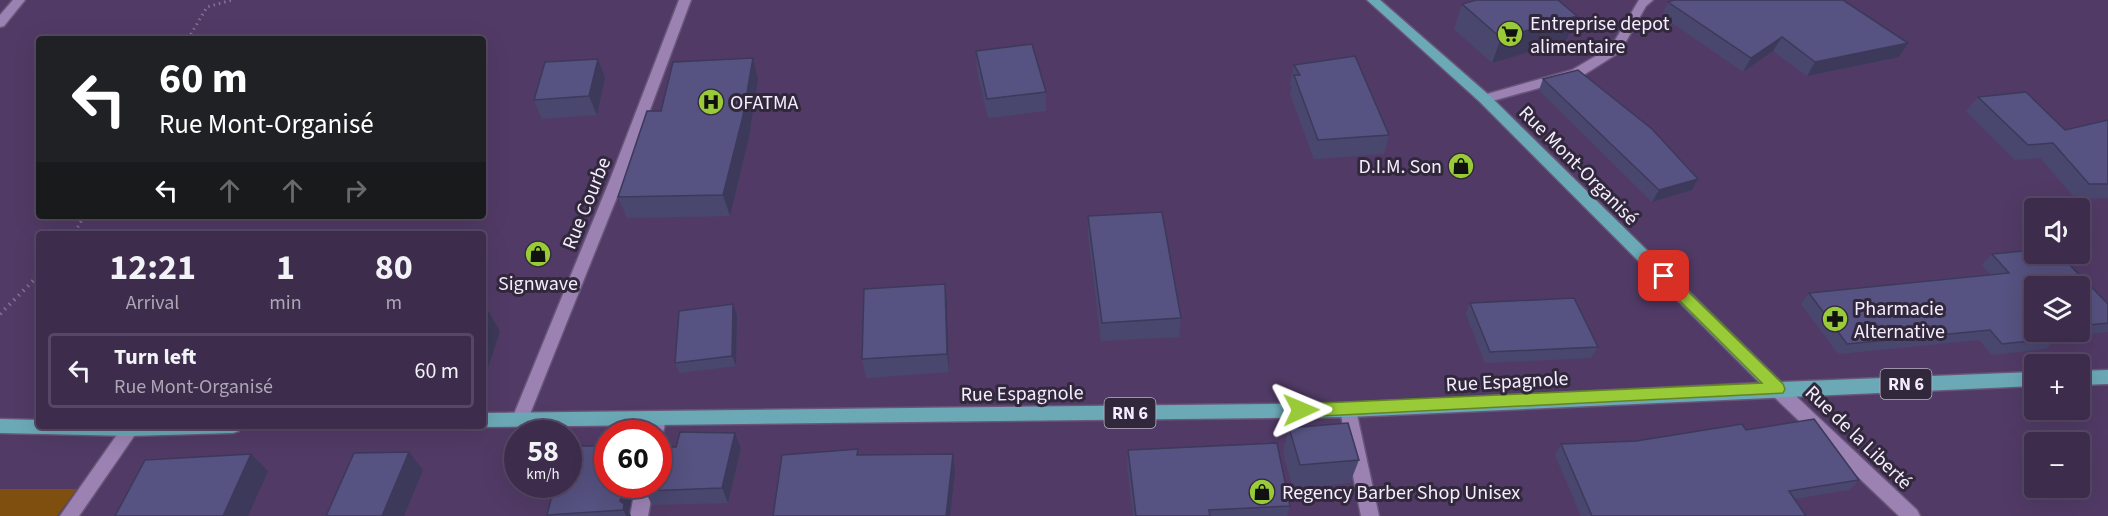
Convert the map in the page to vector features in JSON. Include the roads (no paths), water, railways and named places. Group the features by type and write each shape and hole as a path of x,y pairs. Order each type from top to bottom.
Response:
{"main road":[{"name":"Rue Mont-Organisé","path":"1373,0 1485,99 1777,389"},
{"path":"2090,377 2108,376"},
{"name":"RN 6","path":"1777,389 2024,379"},
{"name":"Rue Espagnole","path":"672,426 1348,410 1777,389"},
{"name":"Rue Espagnole","path":"486,420 520,419 594,423"},
{"path":"0,426 36,427"}],"street":[{"path":"0,23 19,0"},
{"name":"Rue Courbe","path":"520,419 618,177 685,0"},
{"path":"1485,99 1577,73 1616,49 1641,4 1647,0"},
{"name":"Rue de la Liberté","path":"1777,389 1911,516"},
{"path":"1348,410 1370,516"},
{"path":"69,516 130,429"},
{"path":"639,516 642,498"}],"place":[{"name":"Entreprise depot alimentaire","path":"1510,34"},
{"name":"OFATMA","path":"711,102"},
{"name":"D.I.M. Son","path":"1461,166"},
{"name":"Signwave","path":"538,254"},
{"name":"Pharmacie Alternative","path":"1835,319"},
{"name":"Regency Barber Shop Unisex","path":"1262,492"}]}
